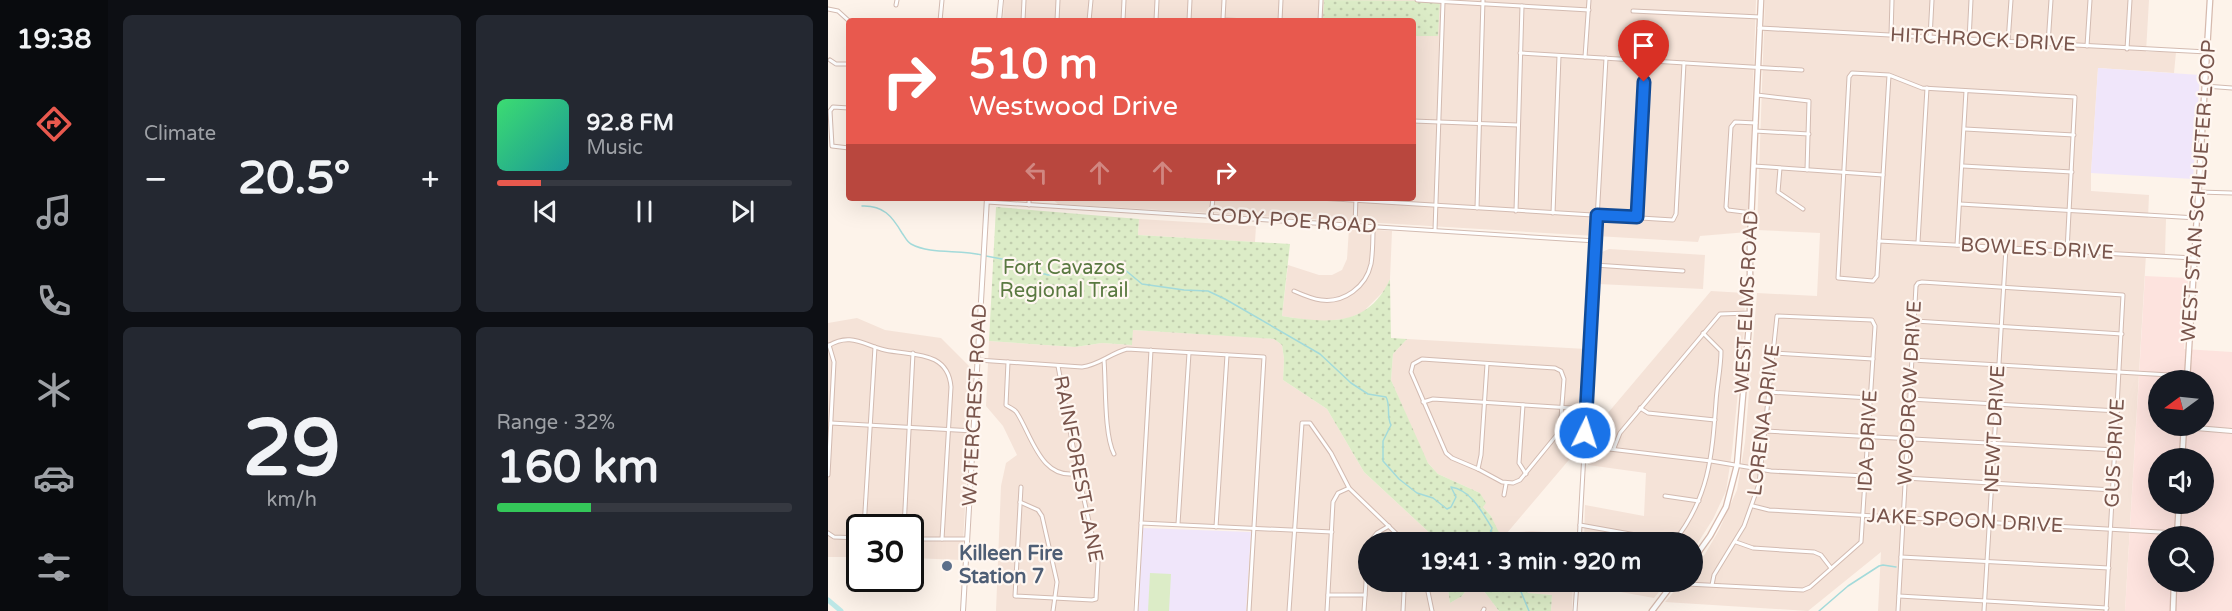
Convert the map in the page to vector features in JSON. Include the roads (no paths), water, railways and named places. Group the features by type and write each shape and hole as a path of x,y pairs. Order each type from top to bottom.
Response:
{"main road":[{"name":"WEST ELMS ROAD","path":"1703,546 1726,507 1737,465 1750,313 1761,0"},
{"name":"WEST STAN SCHLUETER LOOP","path":"2188,370 2210,0"},
{"path":"1652,611 1666,592"},
{"path":"2173,611 2174,592"}],"street":[{"path":"940,18 942,0"},
{"path":"999,18 1001,0"},
{"path":"1023,18 1024,0"},
{"path":"1057,18 1058,0"},
{"path":"1089,18 1090,0"},
{"path":"1123,18 1124,0"},
{"path":"1156,18 1158,0"},
{"path":"1189,18 1190,0"},
{"path":"1223,18 1224,0"},
{"path":"1280,18 1281,0"},
{"path":"1320,18 1321,0"},
{"path":"1417,0 1483,2 1589,10"},
{"path":"1585,57 1589,0"},
{"path":"1891,35 1892,0"},
{"path":"1930,38 1932,0"},
{"path":"1969,40 1971,0"},
{"path":"2008,42 2011,0"},
{"path":"2048,45 2051,0"},
{"path":"2087,46 2090,0"},
{"path":"2127,49 2130,0"},
{"path":"1435,230 1443,2"},
{"path":"1477,208 1483,2"},
{"path":"1516,211 1522,6"},
{"path":"828,9 838,11 846,18"},
{"path":"1633,11 1760,17"},
{"name":"HITCHROCK DRIVE","path":"1759,28 2207,52"},
{"path":"1520,53 1802,70"},
{"path":"1553,213 1559,56"},
{"path":"1580,532 1606,58"},
{"path":"830,60 836,64 846,64"},
{"path":"1637,217 1645,60"},
{"path":"1366,201 1674,220 1684,63"},
{"path":"1888,75 1876,280 1838,278 1850,74 1888,75 1927,88 2075,97 2067,251"},
{"path":"2205,86 2232,88"},
{"path":"1918,242 1927,88"},
{"path":"1958,245 1966,90"},
{"path":"1757,95 1809,101 1806,170"},
{"path":"846,108 833,107 830,111 832,146 846,148"},
{"path":"1416,121 1518,125"},
{"path":"1752,213 1728,210 1726,207 1731,127 1735,122 1756,123"},
{"path":"1964,129 2074,135"},
{"path":"1755,131 1809,134"},
{"path":"1754,166 1883,175"},
{"path":"1963,166 2072,172"},
{"path":"1780,168 1778,192 1803,209"},
{"path":"2199,192 2232,194"},
{"name":"WATERCREST ROAD","path":"963,611 987,201"},
{"name":"CODY POE ROAD","path":"995,201 1596,241"},
{"path":"1211,216 1213,201"},
{"path":"1355,225 1356,201"},
{"path":"1960,204 2197,218"},
{"path":"1294,291 1327,301 1341,298 1354,291 1364,281 1370,268 1373,226"},
{"name":"BOWLES DRIVE","path":"1879,241 2194,258"},
{"name":"NEWT DRIVE","path":"1984,611 2006,248"},
{"path":"1595,266 1683,271"},
{"name":"WOODROW DRIVE","path":"1898,611 1918,283 2003,287"},
{"name":"GUS DRIVE","path":"2003,287 2123,296 2106,609"},
{"path":"1614,448 1617,437 1640,408 1722,313 1750,313"},
{"name":"IDA DRIVE","path":"1703,584 1803,591 1861,542 1874,322 1777,316"},
{"name":"LORENA DRIVE","path":"1712,585 1714,575 1736,542 1753,506 1762,470 1777,316"},
{"path":"1914,321 2122,334"},
{"path":"1682,532 1699,501 1711,461 1721,351 1703,333"},
{"path":"828,476 830,395 834,359 828,346 848,339 860,340 875,347 914,353 934,359 948,373 951,387 942,539"},
{"path":"865,514 875,347"},
{"path":"978,360 1089,366 1127,350 1264,357 1249,611"},
{"path":"1136,611 1151,350"},
{"path":"905,514 914,353"},
{"path":"1178,525 1189,353"},
{"path":"1773,353 1873,359"},
{"path":"1216,527 1227,355"},
{"path":"1104,359 1108,430 1114,454"},
{"path":"1422,359 1558,369 1564,379 1561,425 1557,436 1526,474 1517,482 1506,484 1446,453 1423,402 1411,372 1415,362 1422,359"},
{"path":"1912,360 2148,375"},
{"path":"1008,362 1006,405 1016,411 1038,454 1048,465 1066,474 1078,473"},
{"path":"1478,468 1487,364"},
{"name":"RAINFOREST LANE","path":"1020,502 1015,596 1092,600 1098,596 1098,561 1078,473 1058,366"},
{"path":"1768,392 1870,398"},
{"path":"1423,402 1433,399 1587,409"},
{"path":"1910,399 2118,411"},
{"path":"1523,405 1520,463 1526,474"},
{"path":"1640,408 1648,413 1715,420"},
{"path":"1288,611 1300,429 1304,422 1310,423 1325,443 1349,488 1395,532"},
{"path":"831,423 974,431"},
{"path":"2214,429 2232,431"},
{"path":"1765,431 2116,450"},
{"path":"1584,446 1711,461 1762,470 1866,476"},
{"path":"1905,478 2114,490"},
{"path":"1504,495 1506,484"},
{"path":"1021,487 1020,502 1038,510 1042,516 1057,582 1053,611"},
{"path":"1327,611 1334,502 1338,493 1349,488"},
{"path":"1665,496 1699,501"},
{"name":"JAKE SPOON DRIVE","path":"1753,506 1769,510 2148,532"},
{"path":"1141,523 1332,532"},
{"path":"1580,525 1619,532"},
{"path":"1380,532 1389,526"},
{"path":"828,533 834,537 846,537"},
{"path":"924,538 968,539"},
{"path":"1736,542 1753,548 1814,552 1821,555 1831,568"},
{"path":"1901,557 2109,568"},
{"path":"1364,611 1365,592"},
{"path":"1403,611 1404,592"},
{"path":"1428,592 1432,611"},
{"path":"1575,611 1576,592"},
{"path":"1328,595 1365,595"},
{"path":"1899,596 2106,609"}],"waterway":[{"path":"862,206 876,207 886,213 911,244 927,250 982,255"},
{"path":"986,256 1039,266 1041,273 1048,275 1078,272 1096,262 1111,263 1121,268"},
{"path":"1124,269 1142,284 1208,291 1225,299 1320,354 1351,383 1368,394 1386,397 1391,425 1383,441 1383,461 1399,479 1417,493 1433,498 1447,509 1451,507 1456,497 1451,487 1464,492 1484,515 1492,528 1491,532"},
{"path":"1819,611 1848,586 1879,566 1896,567"},
{"path":"1521,592 1529,611"},
{"path":"828,600 841,611"}],"place":[{"name":"Killeen Fire Station 7","path":"947,566"}],"park label":[{"name":"Fort Cavazos Regional Trail","path":"1064,280"}]}
